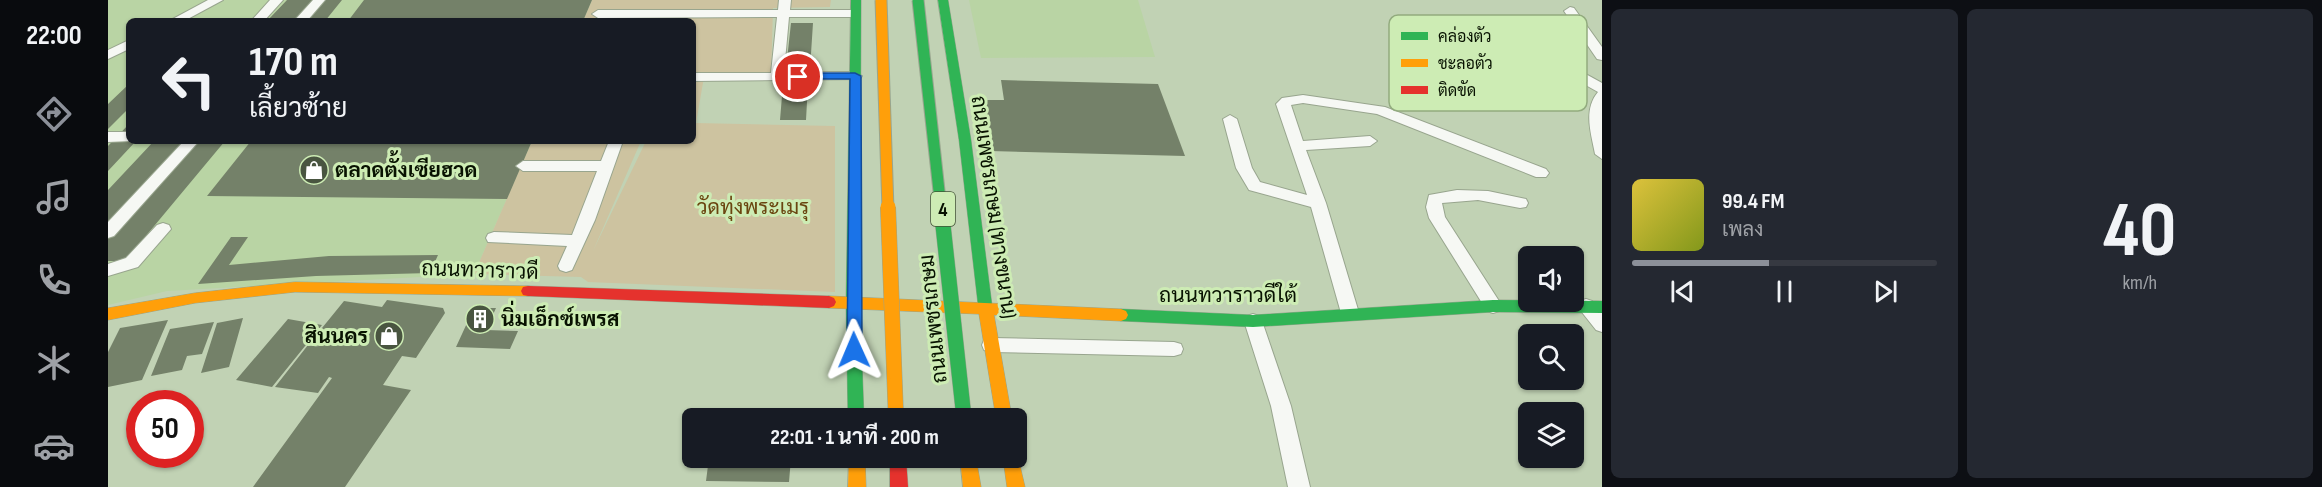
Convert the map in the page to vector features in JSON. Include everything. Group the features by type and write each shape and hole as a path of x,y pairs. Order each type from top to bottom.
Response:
{"main road":[{"name":"ถนนเพชรเกษม","path":"881,0 896,408"},
{"name":"ถนนเพชรเกษม","path":"918,0 963,408"},
{"name":"ถนนเพชรเกษม (ทางขนาน)","path":"943,0 966,140 985,308 1003,408"},
{"path":"856,6 853,304 856,408"},
{"name":"ถนนทวาราวดี","path":"108,314 195,298 296,287 456,289 853,304"},
{"name":"ถนนทวาราวดีใต้","path":"853,304 1253,321 1494,306 1594,307"},
{"path":"857,468 857,487"},
{"path":"897,468 898,487"},
{"path":"969,468 972,487"},
{"path":"1013,468 1016,487"}],"street":[{"path":"182,18 217,0"},
{"path":"260,18 277,0"},
{"path":"303,18 319,0"},
{"path":"655,18 661,0"},
{"path":"598,14 655,18 784,7 856,6"},
{"path":"777,77 784,7"},
{"path":"1570,11 1573,15"},
{"path":"1587,35 1602,56"},
{"path":"108,55 126,46"},
{"path":"696,77 855,76"},
{"path":"1587,81 1602,89"},
{"path":"1602,94 1597,102 1596,122 1602,154"},
{"path":"1350,314 1318,203 1283,104 1294,99 1326,101 1380,110 1541,172"},
{"path":"1230,119 1244,168 1254,186 1318,203"},
{"path":"108,137 126,137"},
{"path":"1298,146 1370,141"},
{"path":"108,232 189,144"},
{"path":"566,266 578,241 615,144"},
{"path":"523,166 608,166"},
{"path":"1494,306 1437,218 1434,207 1435,199 1450,195 1476,194 1520,203"},
{"path":"108,270 132,263 163,230"},
{"path":"494,238 578,241"},
{"path":"1594,307 1602,325"},
{"path":"1253,321 1281,406 1299,487"},
{"path":"992,345 1174,349"}],"shaded area":[{"name":"ตลาดตั้งเซียฮวด","path":"108,0 592,0 584,18 126,18 126,144 531,144 474,274 167,291 108,305"},
{"path":"969,0 1138,0 1155,57 981,58"}],"green space":[{"name":"วัดทุ่งพระเมรุ","path":"592,0 831,0 830,7 773,8 771,77 704,77 696,123 696,18 584,18"},
{"name":"วัดทุ่งพระเมรุ","path":"696,123 835,126 835,292 588,282 581,277 474,274 531,144 640,144 593,251 645,144 696,144"}],"building":[{"path":"287,0 342,0 327,18 270,18"},
{"path":"364,0 592,0 584,18 350,18"},
{"path":"791,23 813,23 810,69 786,69"},
{"path":"1001,80 1158,84 1185,156 990,151 984,100 1004,100"},
{"path":"783,84 808,84 806,120 780,120"},
{"path":"126,87 126,111 108,129 108,104"},
{"path":"126,127 126,144 133,144 108,171 108,146"},
{"path":"151,144 222,144 125,261 108,261 108,190"},
{"path":"249,144 531,144 507,199 207,196"},
{"path":"231,237 248,237 229,265 329,256 438,255 430,273 316,276 198,284"},
{"path":"387,300 443,308 445,313 416,358 402,356 383,385 411,390 345,487 253,487 332,378 329,377 318,393 275,387 308,345 319,347 309,344 344,301 382,307"},
{"name":"นิ่มเอ็กซ์เพรส","path":"474,308 496,308 486,330 518,331 510,349 456,347"},
{"path":"243,318 229,367 201,373 217,323"},
{"path":"288,319 322,325 272,387 236,380"},
{"path":"168,320 142,380 108,387 108,352 120,328"},
{"path":"214,322 202,354 187,356 182,370 151,376 170,329"},
{"path":"708,468 790,468 789,482 706,481"}],"traffic: fast":[{"path":"856,0 853,304 856,408"},
{"path":"918,0 963,408"},
{"path":"943,0 965,140 986,313"},
{"path":"1121,315 1253,321 1493,306 1602,307"}],"traffic: slow":[{"path":"881,0 896,408"},
{"path":"108,314 195,298 295,287 528,291"},
{"path":"829,302 1121,315"},
{"path":"986,313 1002,408"},
{"path":"857,468 857,487"},
{"path":"969,468 972,487"},
{"path":"1013,468 1016,487"}],"traffic: jam":[{"path":"528,291 829,302"},
{"path":"898,468 899,487"}],"place":[{"name":"ตลาดตั้งเซียฮวด","path":"314,170"},
{"name":"นิ่มเอ็กซ์เพรส","path":"480,319"},
{"name":"สินนคร","path":"389,336"}],"route":[{"path":"798,77 855,76 854,350"}]}
